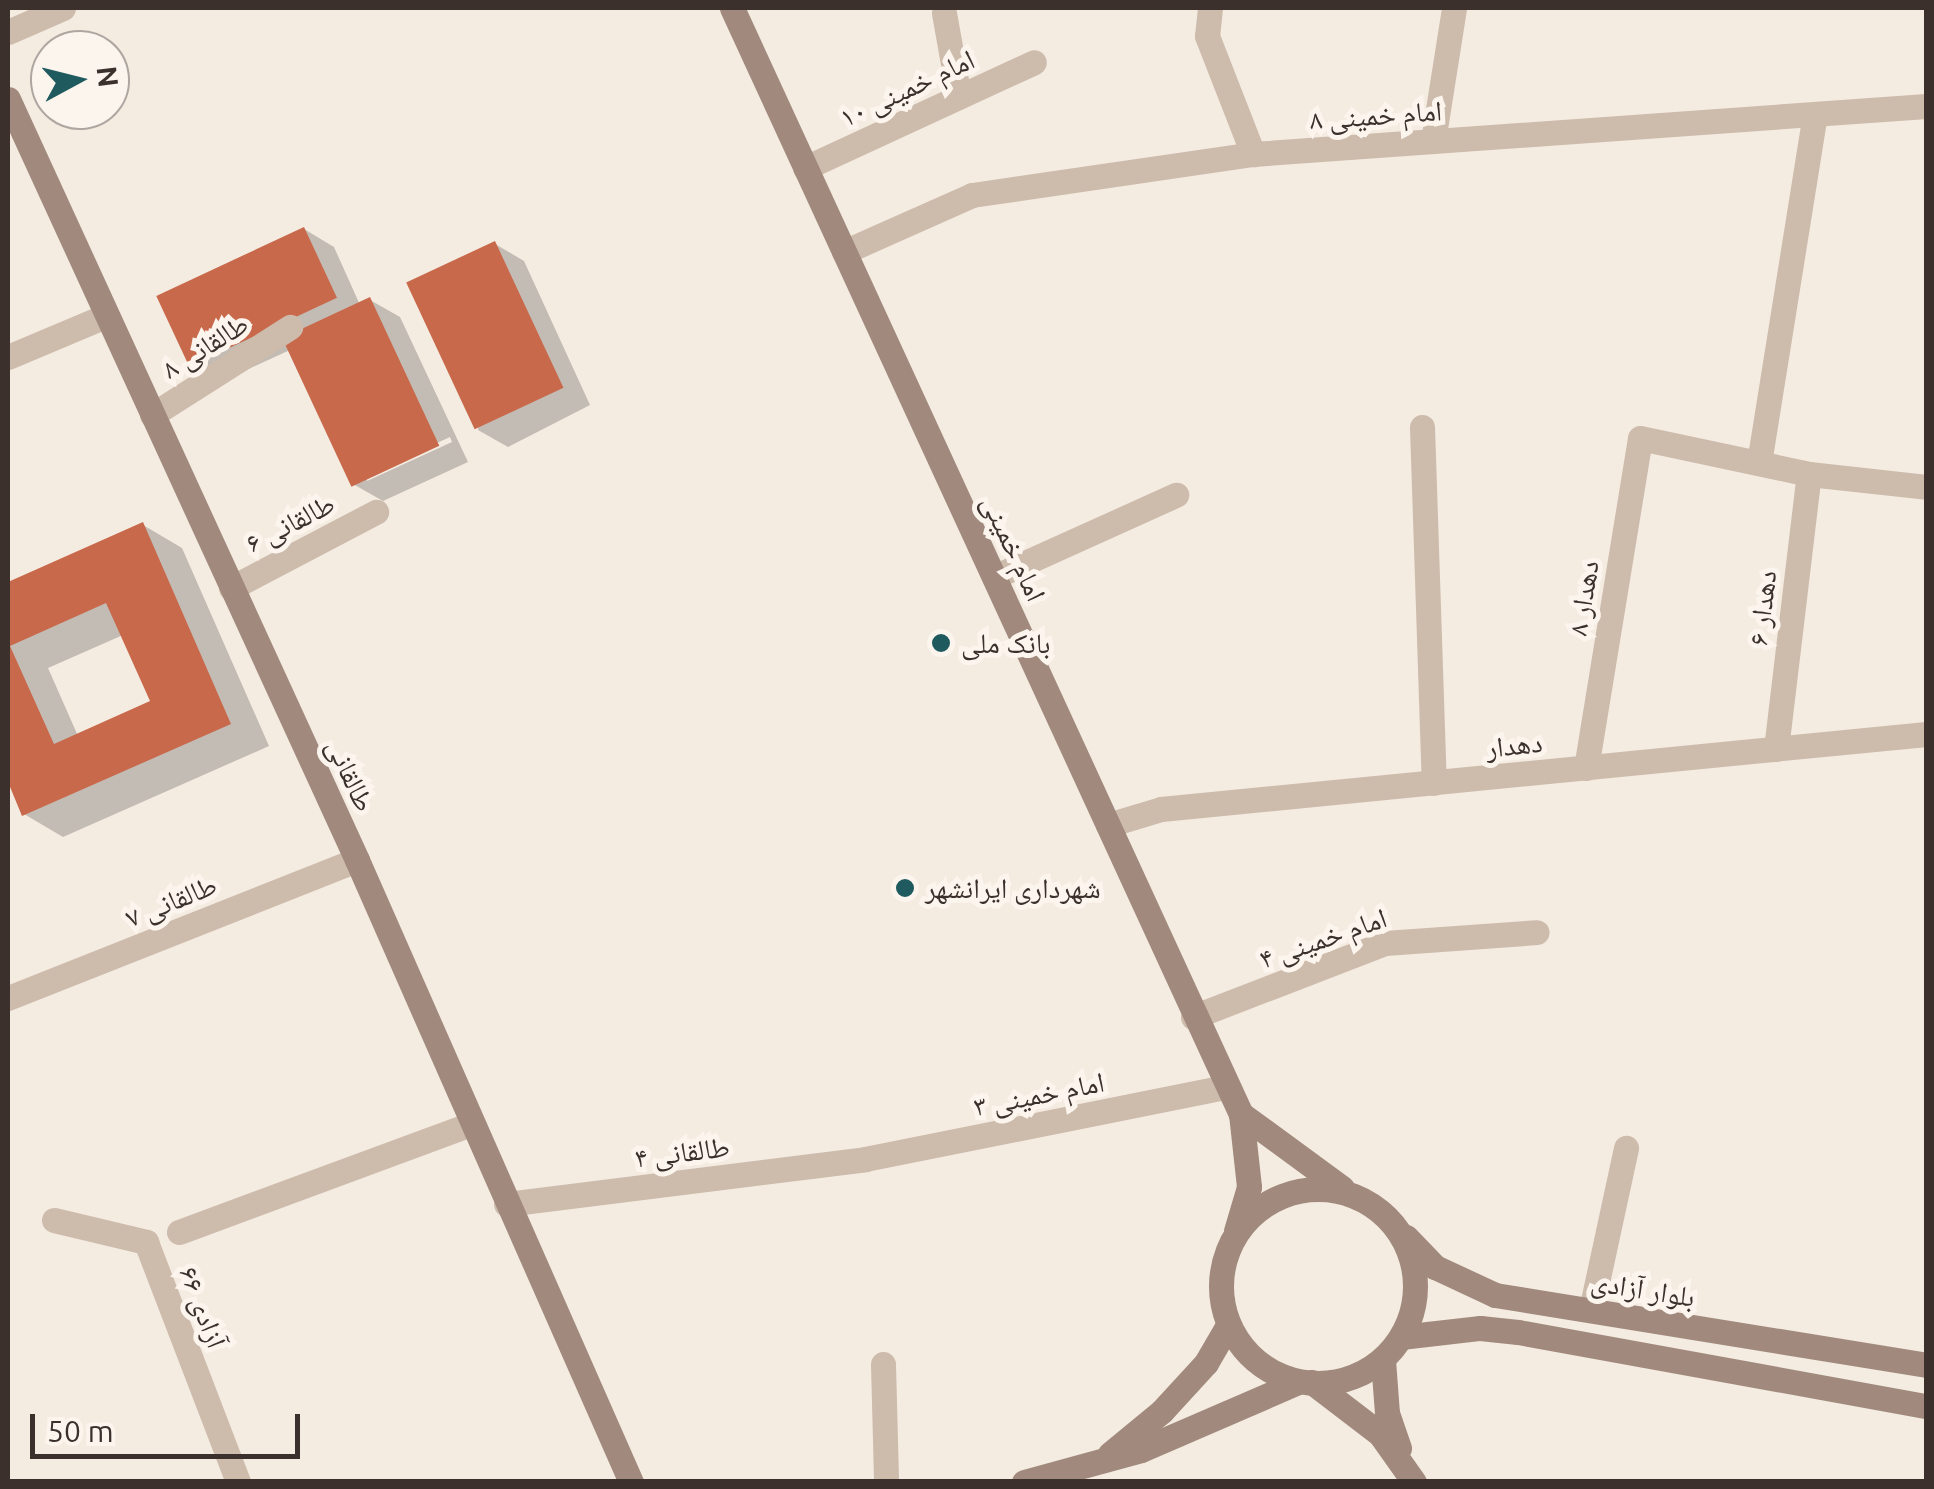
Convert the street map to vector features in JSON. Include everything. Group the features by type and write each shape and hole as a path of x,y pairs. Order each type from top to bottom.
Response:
{"main road":[{"name":"امام خمینی","path":"732,8 1194,1018 1242,1114 1249,1186 1236,1231"},
{"name":"طالقانی","path":"8,98 357,860 632,1482"},
{"path":"1024,1482 1102,1460 1305,1382 1358,1376 1383,1360 1401,1338 1412,1312 1414,1270 1398,1230 1379,1209 1280,1149 1242,1114"},
{"path":"1351,1193 1319,1187 1287,1192 1259,1208 1236,1231 1223,1261 1228,1325 1246,1352 1360,1415 1412,1476"},
{"name":"بلوار آزادی","path":"1379,1209 1450,1274 1496,1295 1926,1365"},
{"path":"1102,1460 1162,1411 1206,1363 1228,1325"},
{"path":"1401,1338 1480,1328 1518,1332 1926,1406"},
{"path":"1383,1360 1387,1414 1412,1476"}],"street":[{"path":"8,32 62,8"},
{"path":"1210,8 1207,36 1253,154"},
{"path":"1433,141 1454,8"},
{"path":"944,14 959,96"},
{"name":"امام خمینی ۱۰","path":"806,168 1034,62"},
{"name":"امام خمینی ۸","path":"844,252 972,194 1253,154 1926,106"},
{"path":"1814,114 1759,464 1809,474 1926,487"},
{"path":"8,357 106,316"},
{"name":"طالقانی ۸","path":"152,415 290,327"},
{"path":"1422,427 1434,783"},
{"name":"دهدار ۸","path":"1586,768 1640,438 1759,464"},
{"name":"دهدار ۶","path":"1776,749 1809,474"},
{"path":"994,577 1176,495"},
{"name":"طالقانی ۶","path":"231,588 376,512"},
{"name":"دهدار","path":"1108,825 1160,809 1926,734"},
{"name":"طالقانی ۷","path":"8,998 357,860"},
{"name":"امام خمینی ۴","path":"1194,1018 1385,943 1537,932"},
{"name":"امام خمینی ۳","path":"865,1160 1226,1087"},
{"path":"180,1232 471,1124"},
{"path":"1590,1310 1626,1148"},
{"name":"طالقانی ۴","path":"506,1204 865,1160"},
{"name":"آزادی ۶۶","path":"54,1220 146,1242 238,1482"},
{"path":"883,1364 886,1482"}],"building":[{"path":"304,227 337,298 189,367 156,296"},
{"path":"495,241 563,388 475,429 406,282"},
{"path":"370,297 439,446 351,487 282,338"},
{"path":"143,522 231,724 22,816 8,782 8,582","holes":["106,603 150,701 54,744 10,646"]}],"place":[{"name":"بانک ملی","path":"941,643"},
{"name":"شهرداری ایرانشهر","path":"905,888"}]}
